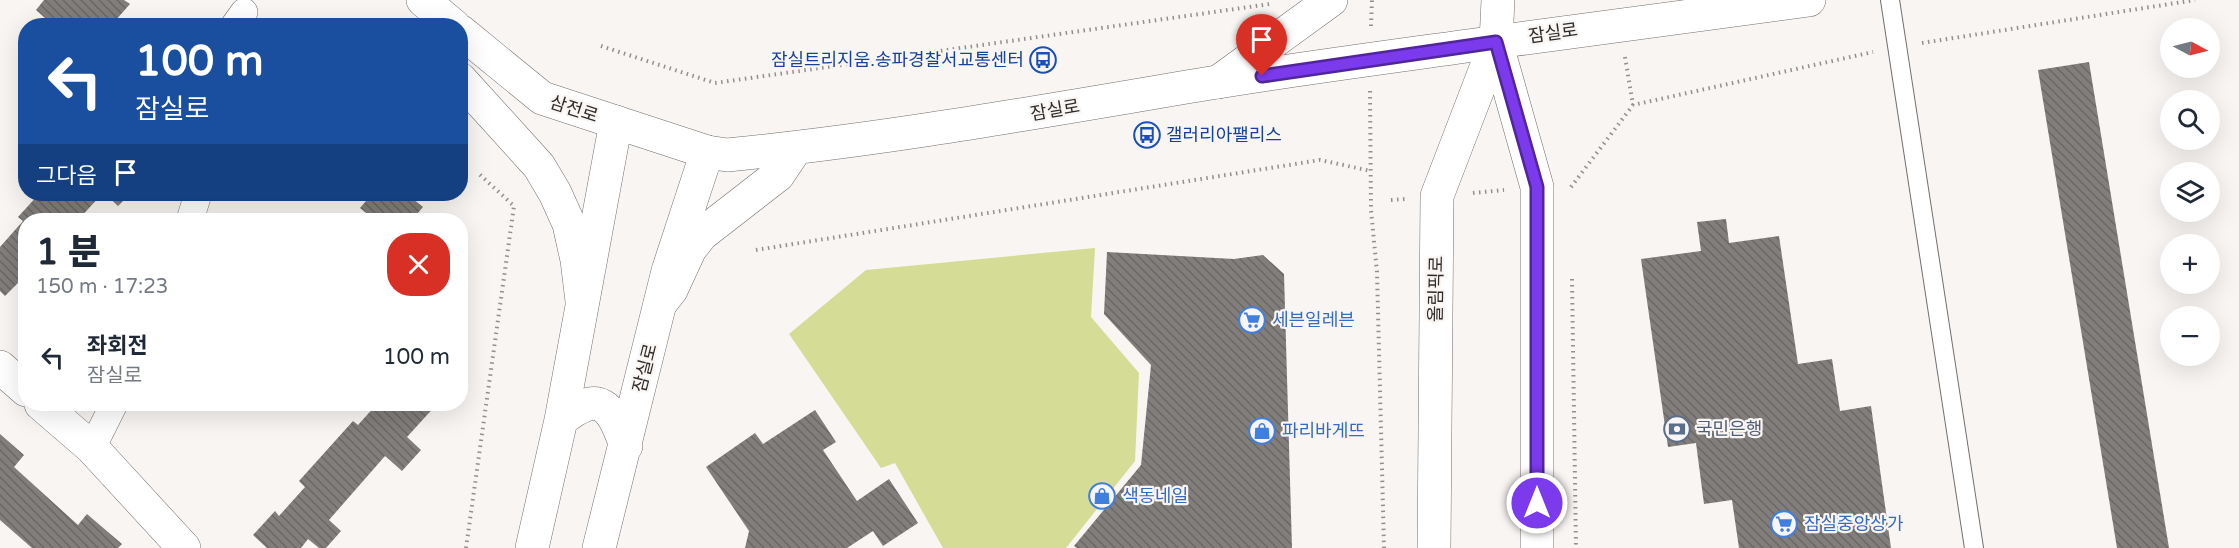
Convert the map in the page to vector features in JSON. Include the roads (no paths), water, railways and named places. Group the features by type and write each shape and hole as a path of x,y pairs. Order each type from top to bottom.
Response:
{"main road":[{"path":"416,0 421,18"},
{"path":"423,0 444,18"},
{"path":"1218,82 1331,0"},
{"name":"올림픽로","path":"1434,548 1437,196 1496,42 1498,0"},
{"name":"잠실로","path":"599,548 668,271 707,152 727,155 796,148 977,124 1218,82 1809,0"},
{"name":"삼전로","path":"468,38 542,98 707,152"},
{"name":"올림픽로","path":"1496,42 1537,187 1537,548"},
{"path":"468,88 539,166 555,193 569,224 577,260 582,301"},
{"path":"532,548 561,420 616,122"},
{"path":"660,304 670,290 690,249 702,234 778,175 796,148"},
{"path":"0,368 18,383"},
{"path":"561,420 576,407 589,402 602,403 610,409 619,424 626,446"},
{"path":"49,411 92,448 184,548"}],"street":[{"path":"92,448 110,411"}],"lane":[{"path":"1890,0 1974,548"}],"place":[{"name":"잠실트리지움.송파경찰서교통센터","path":"1043,60"},
{"name":"갤러리아팰리스","path":"1147,135"},
{"name":"세븐일레븐","path":"1252,320"},
{"name":"국민은행","path":"1677,429"},
{"name":"파리바게뜨","path":"1262,431"},
{"name":"색동네일","path":"1102,496"},
{"name":"잠실중앙상가","path":"1784,524"}]}
